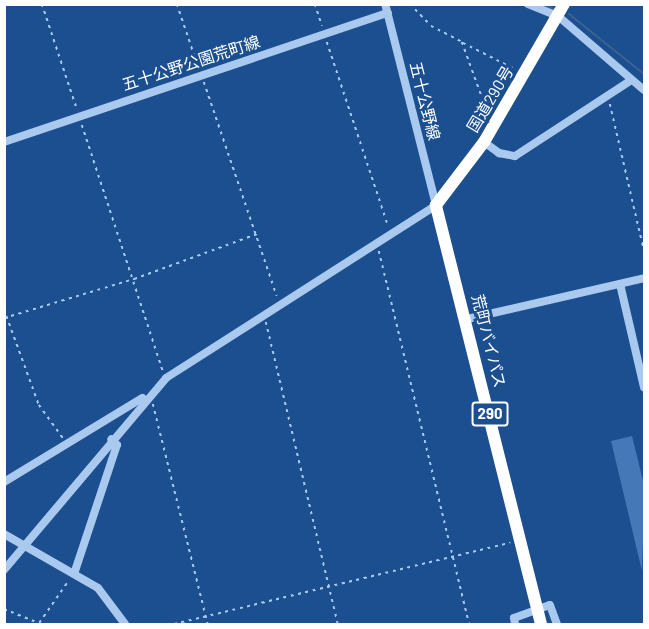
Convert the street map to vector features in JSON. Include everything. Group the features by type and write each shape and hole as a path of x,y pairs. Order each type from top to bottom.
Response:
{"highway":[{"name":"国道290号","path":"436,205 484,142 564,4"},
{"name":"荒町バイパス","path":"436,205 467,319 541,624"}],"street":[{"path":"528,4 558,16 630,81 645,90"},
{"name":"五十公野公園荒町線","path":"4,142 325,34 386,9"},
{"name":"五十公野線","path":"386,9 436,205"},
{"path":"484,142 499,153 515,156 630,81"},
{"path":"4,570 149,393 166,378 377,244 393,237 436,205"},
{"path":"467,319 645,278"},
{"path":"620,284 645,387"},
{"path":"4,482 149,393"},
{"path":"75,571 117,445 111,439"},
{"path":"4,534 75,571 98,588 124,624"},
{"path":"515,624 514,618 550,605 557,624"}],"path":[{"path":"42,4 166,378"},
{"path":"177,4 280,306"},
{"path":"315,4 393,237"},
{"path":"410,4 431,26 524,73"},
{"path":"462,42 492,126"},
{"path":"608,97 645,250"},
{"path":"6,317 134,279 257,234"},
{"path":"377,244 469,624"},
{"path":"4,309 39,405 66,443"},
{"path":"264,316 338,624"},
{"path":"149,393 208,624"},
{"path":"174,624 520,540"},
{"path":"4,609 40,624 75,571"}],"building":[{"path":"632,436 645,489 642,571 611,441"}],"waterway":[{"path":"543,4 554,9"},
{"path":"569,14 644,74"}]}
